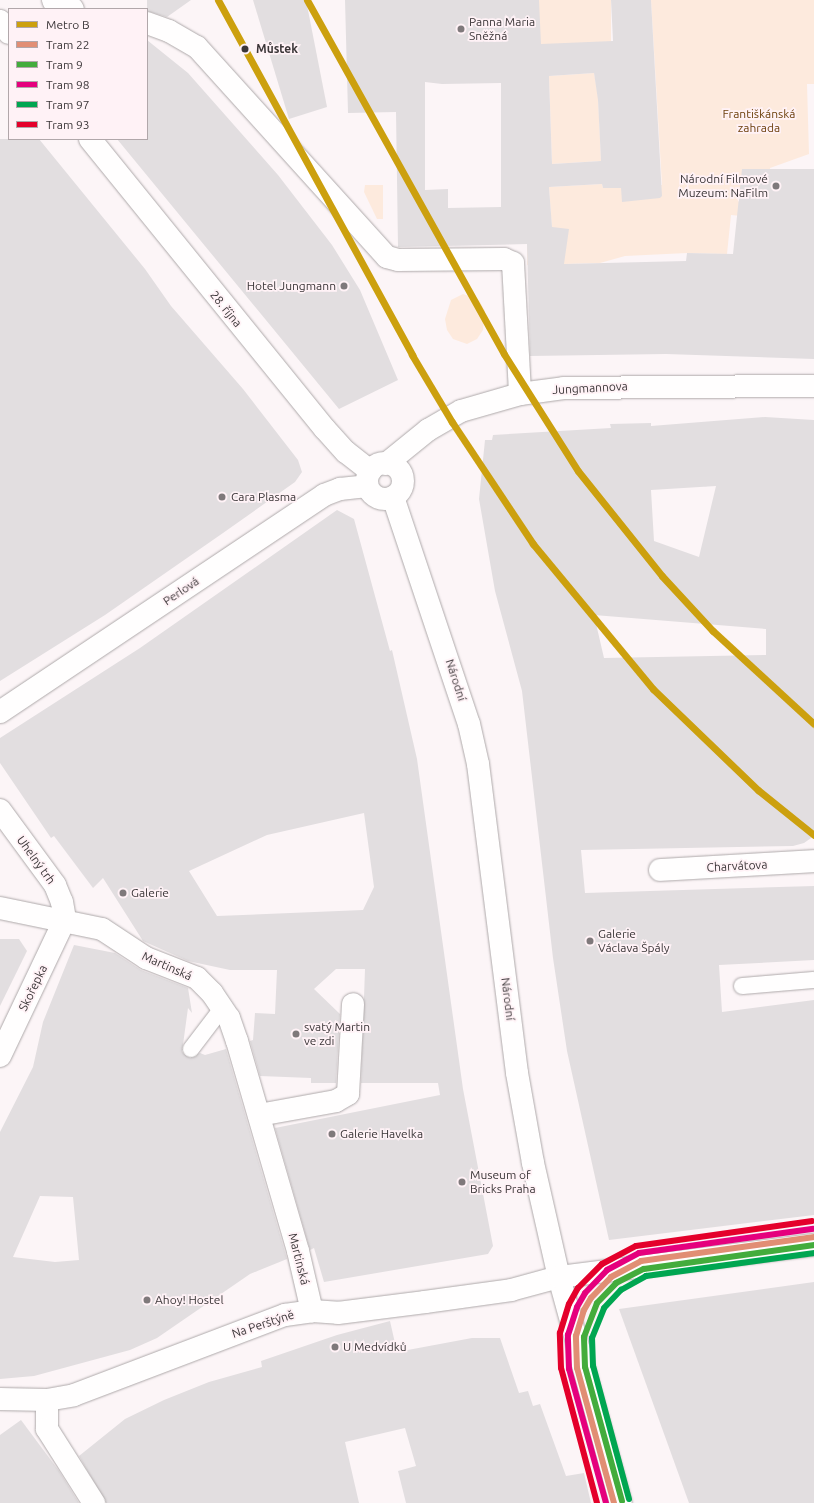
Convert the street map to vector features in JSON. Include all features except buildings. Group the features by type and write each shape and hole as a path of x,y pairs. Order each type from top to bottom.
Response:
{"street":[{"path":"52,0 56,6 67,8"},
{"path":"0,21 8,32"},
{"path":"148,23 169,31 197,47 387,257 398,260 504,259 513,263 520,394"},
{"name":"28. října","path":"91,140 325,429 346,452 375,473"},
{"name":"Jungmannova","path":"375,473 428,430 461,411 520,394 564,388 814,386"},
{"path":"398,468 403,479 401,490 394,497 379,498 375,473 398,468"},
{"name":"Perlová","path":"0,712 324,495 375,473"},
{"name":"Národní","path":"394,497 458,685 478,764 517,1073 533,1163 559,1277 621,1503"},
{"name":"Uhelný trh","path":"0,810 55,885 62,902 65,919"},
{"name":"Charvátova","path":"660,870 814,861"},
{"path":"0,908 65,919"},
{"name":"Martinská","path":"65,919 102,929 146,958 197,978 223,1007 237,1041 259,1116 298,1251 312,1311"},
{"name":"Skořepka","path":"0,1056 65,919"},
{"path":"259,1116 336,1101 348,1094 353,1004"},
{"name":"Na Perštýně","path":"0,1398 47,1400 100,1387 159,1360 285,1315 312,1311 338,1312 425,1302 511,1290 559,1277 814,1245"},
{"path":"47,1400 47,1429 94,1503"}],"lane":[{"path":"742,986 814,980"},
{"path":"191,1049 223,1007"}],"green space":[{"path":"539,0 611,0 611,44 539,44"},
{"name":"Františkánská zahrada","path":"651,0 814,0 814,84 807,84 809,154 770,168 766,220 765,218 731,215 727,254 687,253 625,256 600,263 527,265 527,244 538,244 552,230 549,187 602,184 603,188 662,185"},
{"path":"594,73 598,96 601,161 552,164 549,76"},
{"path":"365,185 383,185 383,219 377,219 364,192"},
{"path":"463,294 479,300 485,311 483,330 477,339 467,344 453,339 447,330 445,319 451,300"}],"metro line":[{"name":"B","path":"218,0 412,355 452,422 533,544 653,689 758,790 814,835"},
{"name":"B","path":"307,0 504,354 578,471 662,576 713,631 814,724"}],"tram line":[{"name":"93","path":"597,1503 561,1368 560,1333 569,1304 578,1288 602,1264 636,1246 812,1221"},
{"name":"98","path":"606,1503 569,1369 568,1335 577,1307 585,1293 607,1270 639,1253 813,1229"},
{"name":"22","path":"614,1503 577,1368 576,1336 584,1310 591,1298 611,1277 641,1261 814,1237"},
{"name":"9","path":"622,1501 585,1367 584,1337 597,1303 616,1283 644,1269 814,1245"},
{"name":"97","path":"629,1499 593,1366 592,1338 604,1308 621,1290 646,1276 814,1253"}],"place":[{"name":"Panna Maria Sněžná","path":"461,29"},
{"name":"Můstek","path":"245,49"},
{"name":"Národní Filmové Muzeum: NaFilm","path":"776,186"},
{"name":"Hotel Jungmann","path":"344,286"},
{"name":"Cara Plasma","path":"222,497"},
{"name":"Galerie","path":"123,893"},
{"name":"Galerie Václava Špály","path":"590,941"},
{"name":"svatý Martin ve zdi","path":"296,1034"},
{"name":"Galerie Havelka","path":"332,1134"},
{"name":"Museum of Bricks Praha","path":"462,1182"},
{"name":"Ahoy! Hostel","path":"147,1300"},
{"name":"U Medvídků","path":"335,1347"}]}
